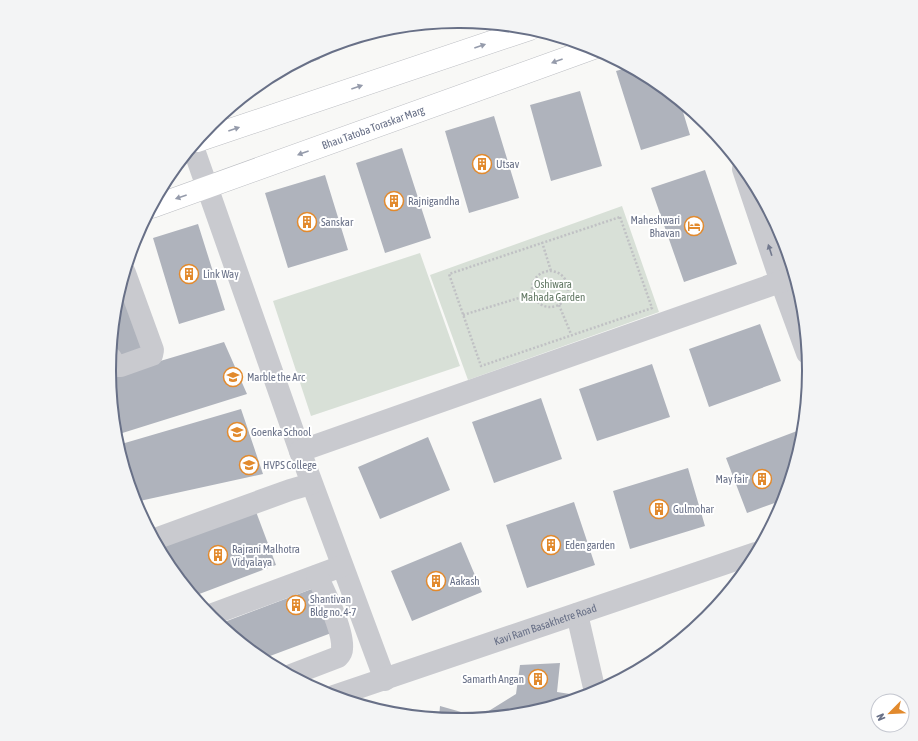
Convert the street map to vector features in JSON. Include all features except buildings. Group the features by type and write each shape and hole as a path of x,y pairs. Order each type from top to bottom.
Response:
{"main road":[{"path":"208,137 517,33"},
{"name":"Bhau Tatoba Toraskar Marg","path":"159,204 584,52"}],"street":[{"path":"195,153 311,484 385,680"},
{"path":"756,199 788,280 797,314"},
{"path":"300,452 788,280"},
{"path":"116,366 121,366 152,355 153,350 128,282"},
{"path":"160,537 290,490 311,484"},
{"name":"Kavi Ram Basakhetre Road","path":"344,693 747,556"},
{"path":"217,613 342,566"},
{"path":"298,672 338,658 342,651 342,643 337,622 317,576"},
{"path":"577,614 593,685"}],"path":[{"path":"620,217 652,308 481,366 463,315 449,274 620,217"},
{"path":"542,242 551,271"},
{"path":"551,271 561,275 567,285 567,295 564,301 559,305 549,307 538,303 532,294 531,289 534,280 543,273 551,271"},
{"path":"463,315 532,294"},
{"path":"559,305 572,335"}],"green space":[{"name":"Oshiwara Mahada Garden","path":"622,206 659,312 468,380 430,275"},
{"path":"420,253 460,366 311,416 273,301"}],"place":[{"name":"Utsav","path":"482,164"},
{"name":"Rajnigandha","path":"394,201"},
{"name":"Sanskar","path":"307,222"},
{"name":"Maheshwari Bhavan","path":"694,226"},
{"name":"Link Way","path":"189,274"},
{"name":"Marble the Arc","path":"233,377"},
{"name":"Goenka School","path":"237,432"},
{"name":"HVPS College","path":"249,465"},
{"name":"May fair","path":"762,479"},
{"name":"Gulmohar","path":"659,509"},
{"name":"Eden garden","path":"551,545"},
{"name":"Rajrani Malhotra Vidyalaya","path":"218,555"},
{"name":"Aakash","path":"436,581"},
{"name":"Shantivan Bldg no. 4-7","path":"296,605"},
{"name":"Samarth Angan","path":"538,679"}]}
